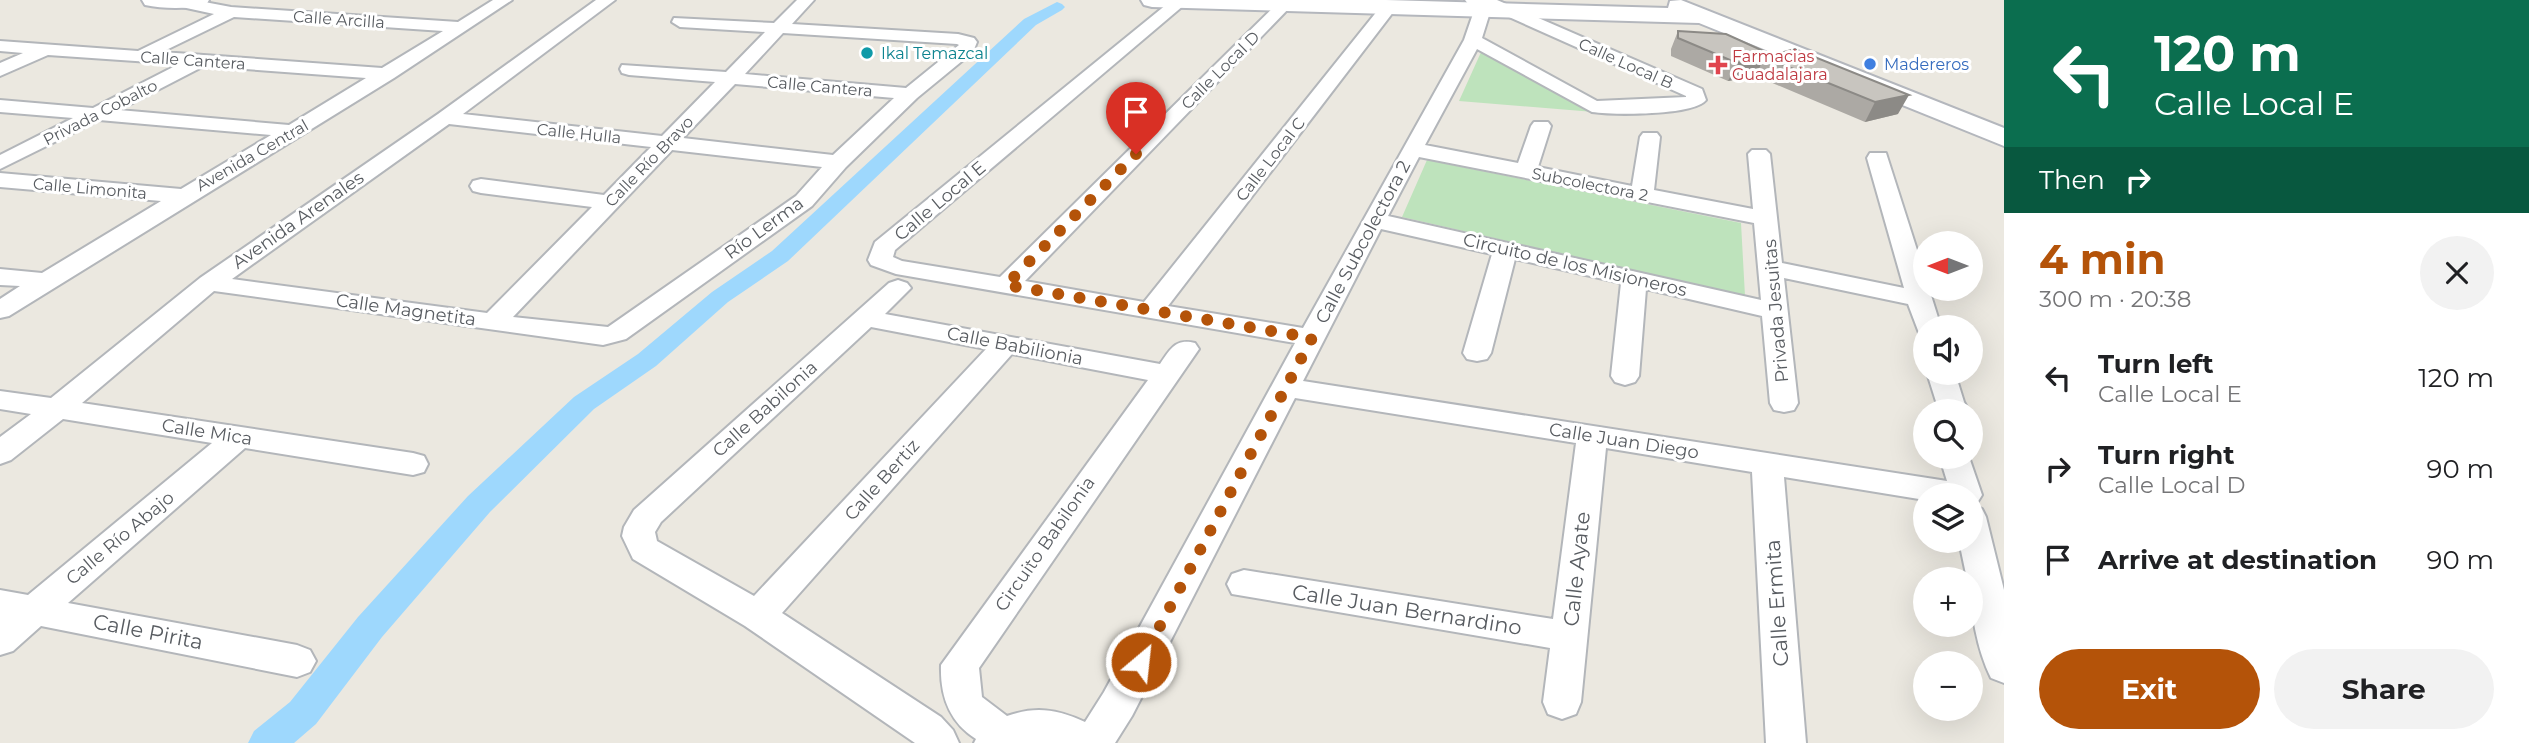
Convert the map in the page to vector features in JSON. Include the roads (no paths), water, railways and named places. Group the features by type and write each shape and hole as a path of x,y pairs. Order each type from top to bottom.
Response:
{"main road":[{"path":"164,1 198,0"},
{"path":"1152,0 1388,8 1487,4 1669,3 2004,138"},
{"path":"1487,4 1739,31"},
{"path":"1569,12 1703,16"}],"street":[{"name":"Avenida Central","path":"0,310 181,196 293,131 505,0"},
{"name":"Avenida Arenales","path":"0,453 209,283 445,118 607,0"},
{"name":"Calle Río Bravo","path":"494,322 806,0"},
{"name":"Calle Arcilla","path":"164,1 231,12 462,27"},
{"name":"Calle Local E","path":"1182,1 884,247 880,260 896,267 1312,338"},
{"name":"Calle Local D","path":"1006,285 1285,4"},
{"name":"Calle Subcolectora 2","path":"1093,743 1118,704 1374,219 1473,40 1487,4"},
{"name":"Calle Local B","path":"1473,40 1591,106 1606,108 1684,104 1696,100 1695,93 1487,4"},
{"name":"Calle Local C","path":"1151,310 1388,8"},
{"path":"141,56 231,12"},
{"path":"680,22 778,29"},
{"name":"Río Lerma","path":"603,337 617,333 804,201 838,162 910,94 967,48 968,43 958,40 778,29"},
{"name":"Calle Cantera","path":"0,46 387,74"},
{"path":"0,69 45,50"},
{"name":"Privada Cobalto","path":"0,163 200,61"},
{"name":"Calle Cantera","path":"629,69 910,94"},
{"path":"0,106 293,131"},
{"name":"Calle Hulla","path":"445,118 838,162"},
{"path":"1526,172 1541,126"},
{"path":"1642,195 1650,137"},
{"name":"Subcolectora 2","path":"1412,149 1767,219"},
{"name":"Privada Jesuitas","path":"1759,154 1784,403"},
{"path":"1878,158 1913,276"},
{"name":"Calle Limonita","path":"0,180 181,196"},
{"path":"481,186 610,202"},
{"name":"Circuito de los Misioneros","path":"1374,219 1776,311"},
{"path":"1478,353 1505,249"},
{"path":"1772,268 1913,298"},
{"path":"0,277 46,281"},
{"path":"1625,376 1634,279"},
{"name":"Calle Magnetita","path":"209,283 603,337"},
{"name":"Calle Babilonia","path":"758,616 645,550 639,543 638,534 643,521 898,288"},
{"name":"Calle Babilionia","path":"864,318 1007,343 1175,362"},
{"name":"Calle Bertiz","path":"758,616 1007,343"},
{"name":"Circuito Babilonia","path":"999,738 972,716 961,693 960,665 1175,362"},
{"name":"Calle Juan Diego","path":"1285,387 1767,464 1936,483"},
{"name":"Calle Mica","path":"0,400 414,464"},
{"name":"Calle Río Abajo","path":"0,640 17,607 240,436"},
{"name":"Calle Ayate","path":"1562,702 1592,436"},
{"name":"Calle Ermita","path":"1767,464 1786,743"},
{"path":"1978,553 2004,667"},
{"name":"Calle Juan Bernardino","path":"1244,583 1569,636"},
{"name":"Calle Pirita","path":"17,607 297,661"},
{"path":"758,616 926,729 939,743"},
{"path":"999,738 1027,725 1050,725 1072,733 1086,743"}],"waterway":[{"path":"267,743 303,713 370,627 479,504 584,403 647,360 720,297 780,256 1030,22 1057,7"}],"place":[{"name":"Ikal Temazcal","path":"867,53"},
{"name":"Madereros","path":"1870,64"},
{"name":"Farmacias Guadalajara","path":"1718,65"}]}
